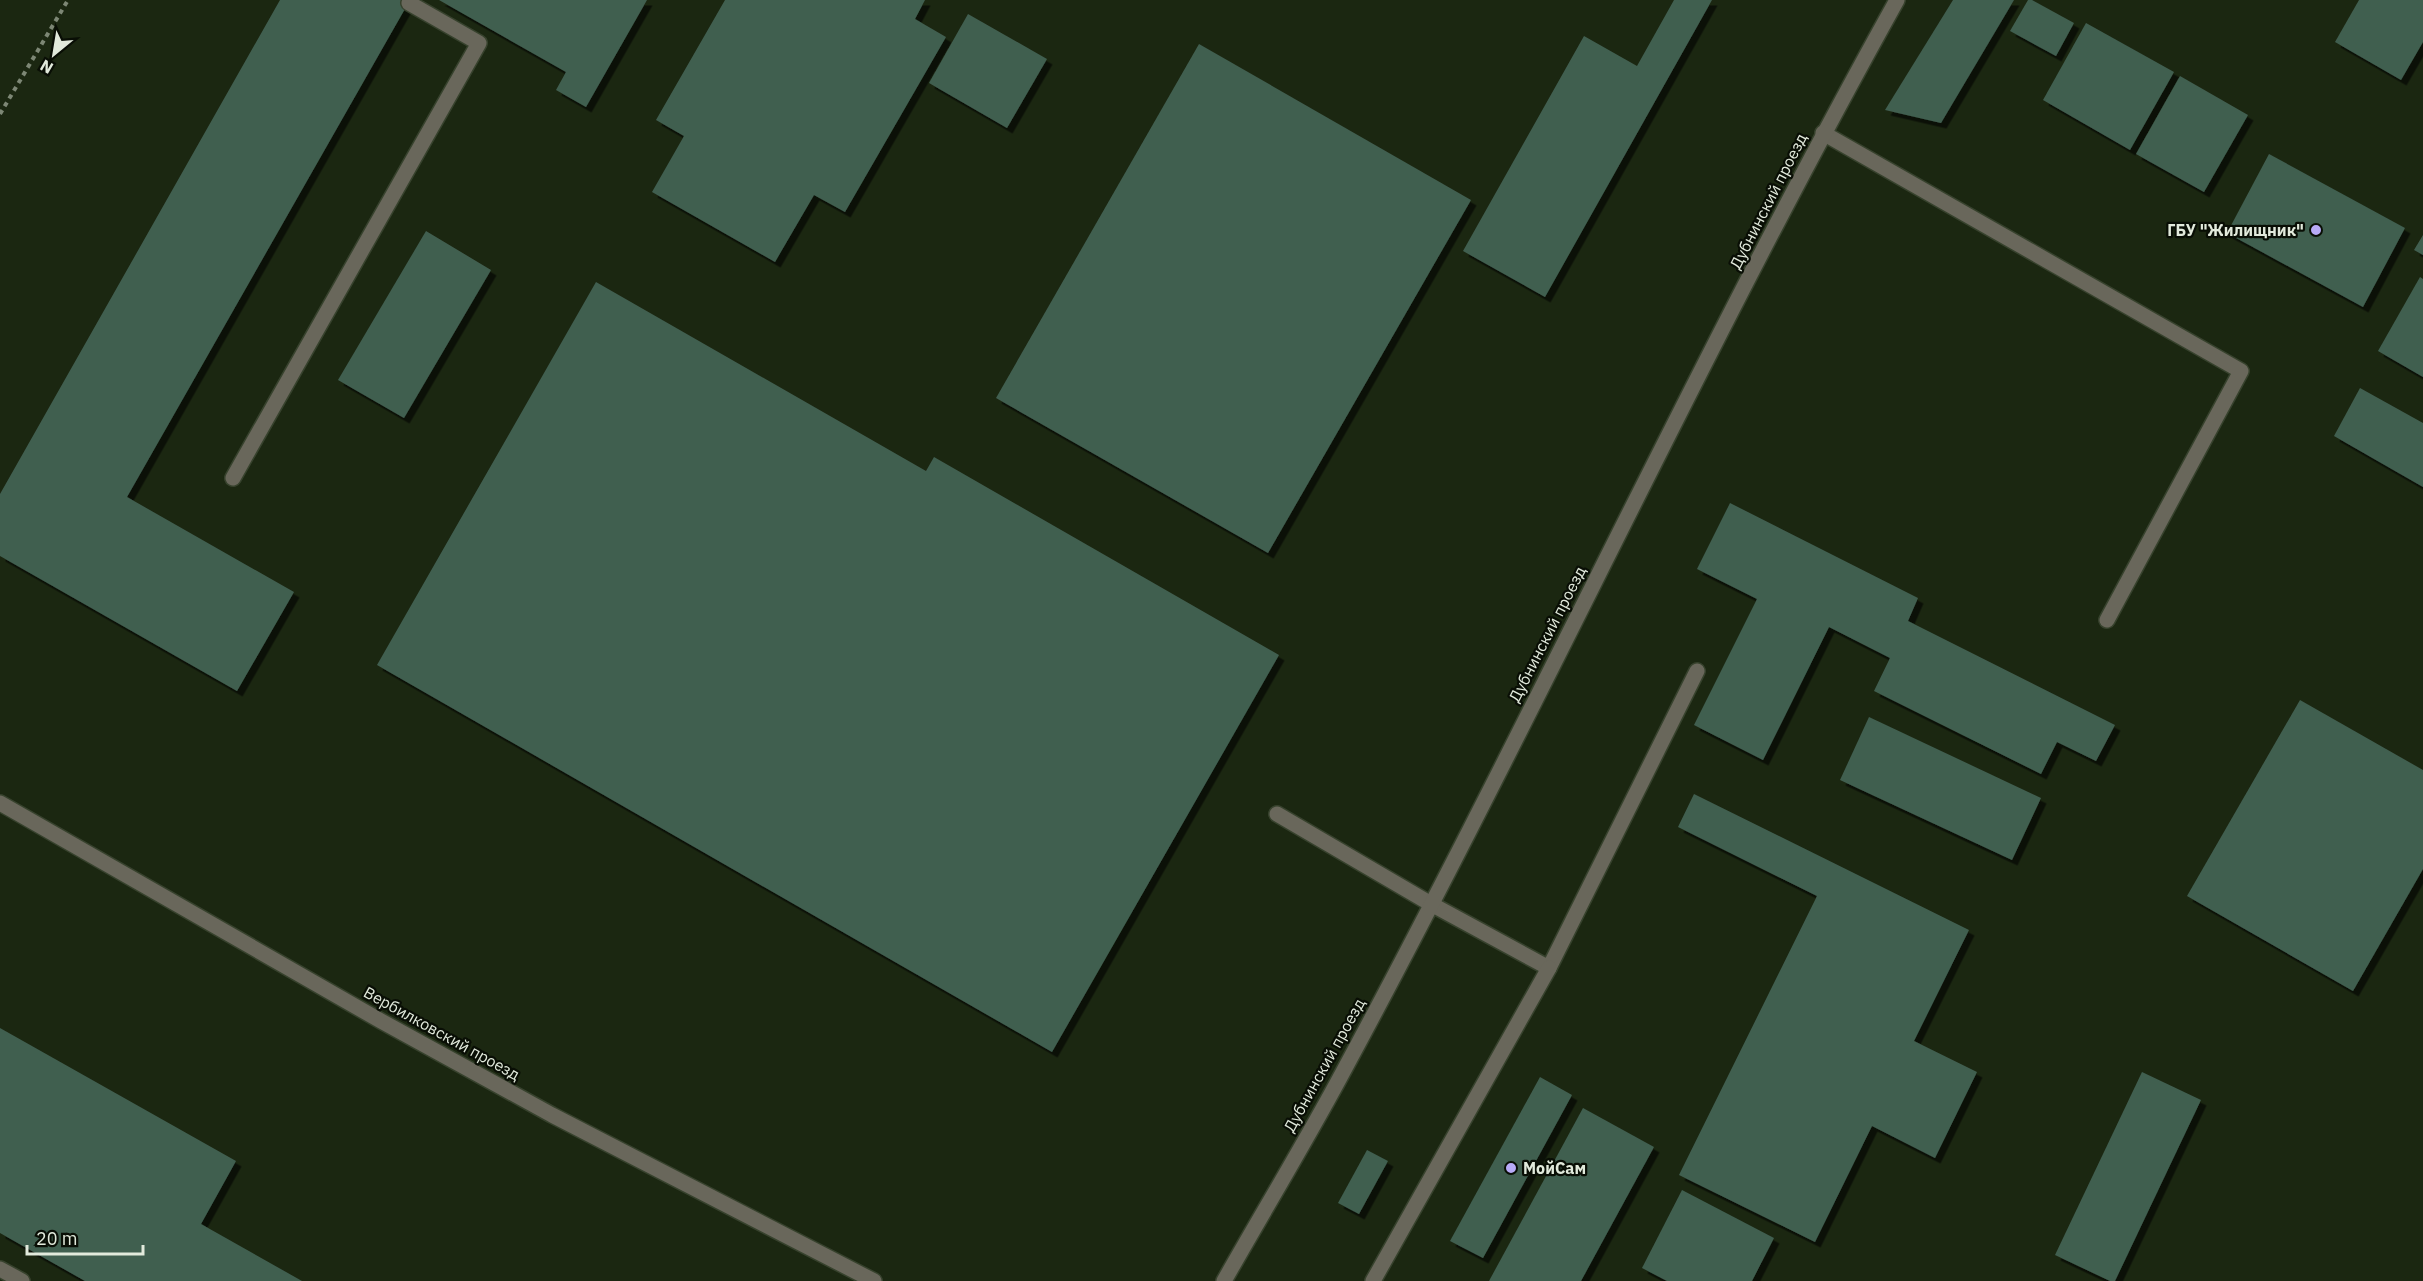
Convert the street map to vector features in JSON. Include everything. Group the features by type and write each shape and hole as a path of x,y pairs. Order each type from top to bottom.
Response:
{"street":[{"name":"Дубнинский проезд","path":"1224,1281 1341,1075 1431,904 1665,437 1823,134 1897,0"},
{"path":"234,478 479,43 409,3"},
{"path":"1823,134 2241,371 2107,620"},
{"path":"1373,1281 1549,968 1697,671"},
{"name":"Вербилковский проезд","path":"0,803 370,1015 552,1115 874,1281"},
{"path":"1276,814 1431,904 1549,968"},
{"path":"0,1269 22,1281"}],"path":[{"path":"0,114 68,0"}],"building":[{"path":"280,0 410,0 127,497 294,592 237,691 0,556 0,494"},
{"path":"439,0 647,0 586,107 556,90 566,72"},
{"path":"725,0 925,0 915,19 946,37 845,212 814,195 775,262 652,192 684,136 656,120"},
{"path":"1674,0 1712,0 1545,297 1463,251 1584,36 1637,66"},
{"path":"1953,0 2014,0 1941,123 1885,110"},
{"path":"2028,0 2074,23 2056,56 2010,31"},
{"path":"2359,0 2423,0 2423,42 2401,80 2335,42"},
{"path":"968,14 1047,59 1007,128 929,83"},
{"path":"2086,23 2174,72 2130,150 2043,100"},
{"path":"1199,44 1471,200 1268,553 996,398"},
{"path":"2180,76 2248,115 2204,192 2136,154"},
{"name":"ГБУ \"Жилищник\"","path":"2269,154 2405,228 2363,307 2227,233"},
{"path":"426,231 491,270 404,418 338,380"},
{"path":"2423,235 2423,255 2414,250"},
{"path":"2420,277 2423,279 2423,377 2378,351"},
{"path":"596,282 926,471 934,457 1279,655 1052,1052 377,665"},
{"path":"2360,388 2423,423 2423,487 2334,436"},
{"path":"1730,503 1918,598 1908,621 2115,725 2096,761 2057,742 2041,774 1874,691 1890,658 1829,627 1763,760 1694,725 1757,599 1697,569"},
{"path":"2300,700 2423,770 2423,869 2353,991 2187,896"},
{"path":"1869,717 2041,798 2012,860 1840,780"},
{"path":"1694,794 1969,930 1914,1041 1977,1072 1935,1158 1872,1126 1815,1242 1679,1175 1817,896 1678,827"},
{"path":"0,1028 236,1161 201,1224 302,1281 85,1281 0,1233"},
{"path":"2142,1072 2201,1100 2115,1281 2110,1281 2055,1255"},
{"name":"МойСам","path":"1540,1077 1572,1095 1483,1258 1450,1241"},
{"path":"1583,1108 1654,1147 1581,1281 1489,1281"},
{"path":"1367,1150 1388,1161 1359,1214 1338,1203"},
{"path":"1682,1190 1774,1238 1752,1281 1667,1281 1642,1268"}],"place":[{"name":"ГБУ \"Жилищник\"","path":"2316,230"},
{"name":"МойСам","path":"1511,1168"}]}
